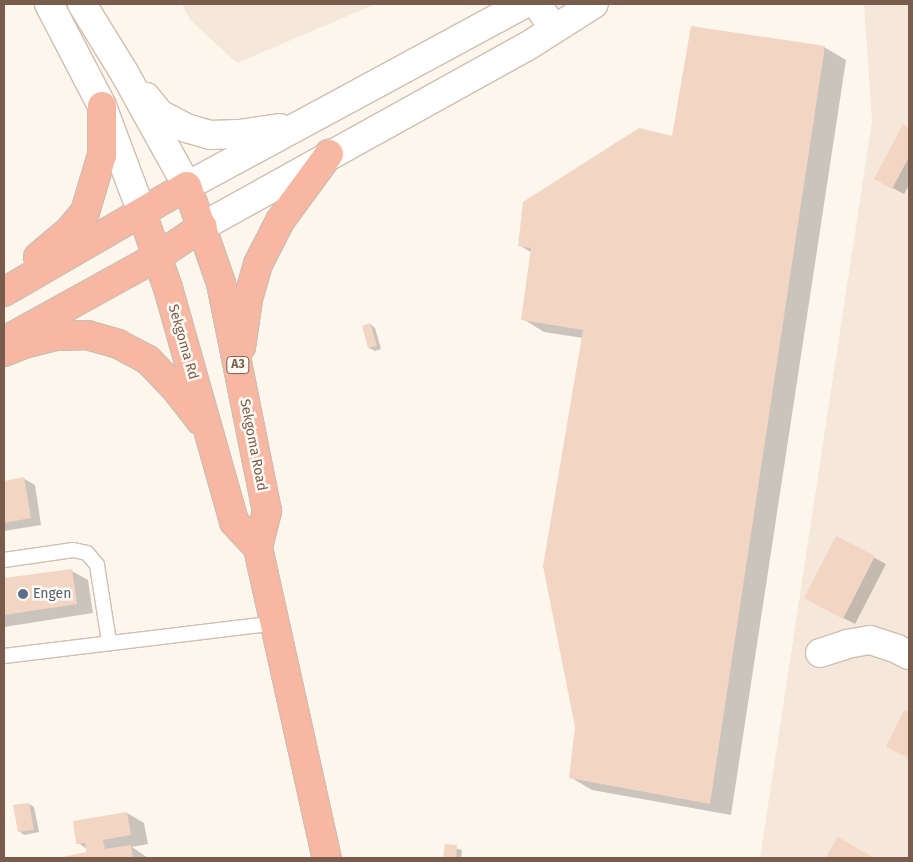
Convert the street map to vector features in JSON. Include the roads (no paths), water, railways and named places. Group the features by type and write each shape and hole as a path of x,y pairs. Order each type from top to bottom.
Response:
{"highway":[{"path":"4,285 69,231 85,212 102,155 102,106"},
{"path":"238,366 248,299 258,264 280,221 329,154"},
{"path":"4,292 187,186"},
{"name":"Sekgoma Road","path":"187,186 203,226 221,283 267,511 258,548 327,858"},
{"path":"142,213 157,257"},
{"path":"4,341 157,257 203,226"},
{"name":"Sekgoma Rd","path":"157,257 208,429"},
{"path":"4,352 24,344 56,336 87,335 118,344 148,360 175,388 208,429 234,522 258,548"}],"street":[{"path":"50,4 102,106 142,213"},
{"path":"82,4 125,74 187,186 523,4"},
{"path":"537,4 553,28"},
{"path":"203,226 329,154 526,47 553,28 594,4"},
{"path":"125,74 160,114 186,128 210,135 240,134 298,126"},
{"path":"820,653 847,644 870,640 909,655"}],"lane":[{"path":"4,560 73,550 87,553 98,565 109,642"},
{"path":"4,656 274,623"}],"place":[{"name":"Engen","path":"23,594"}]}
